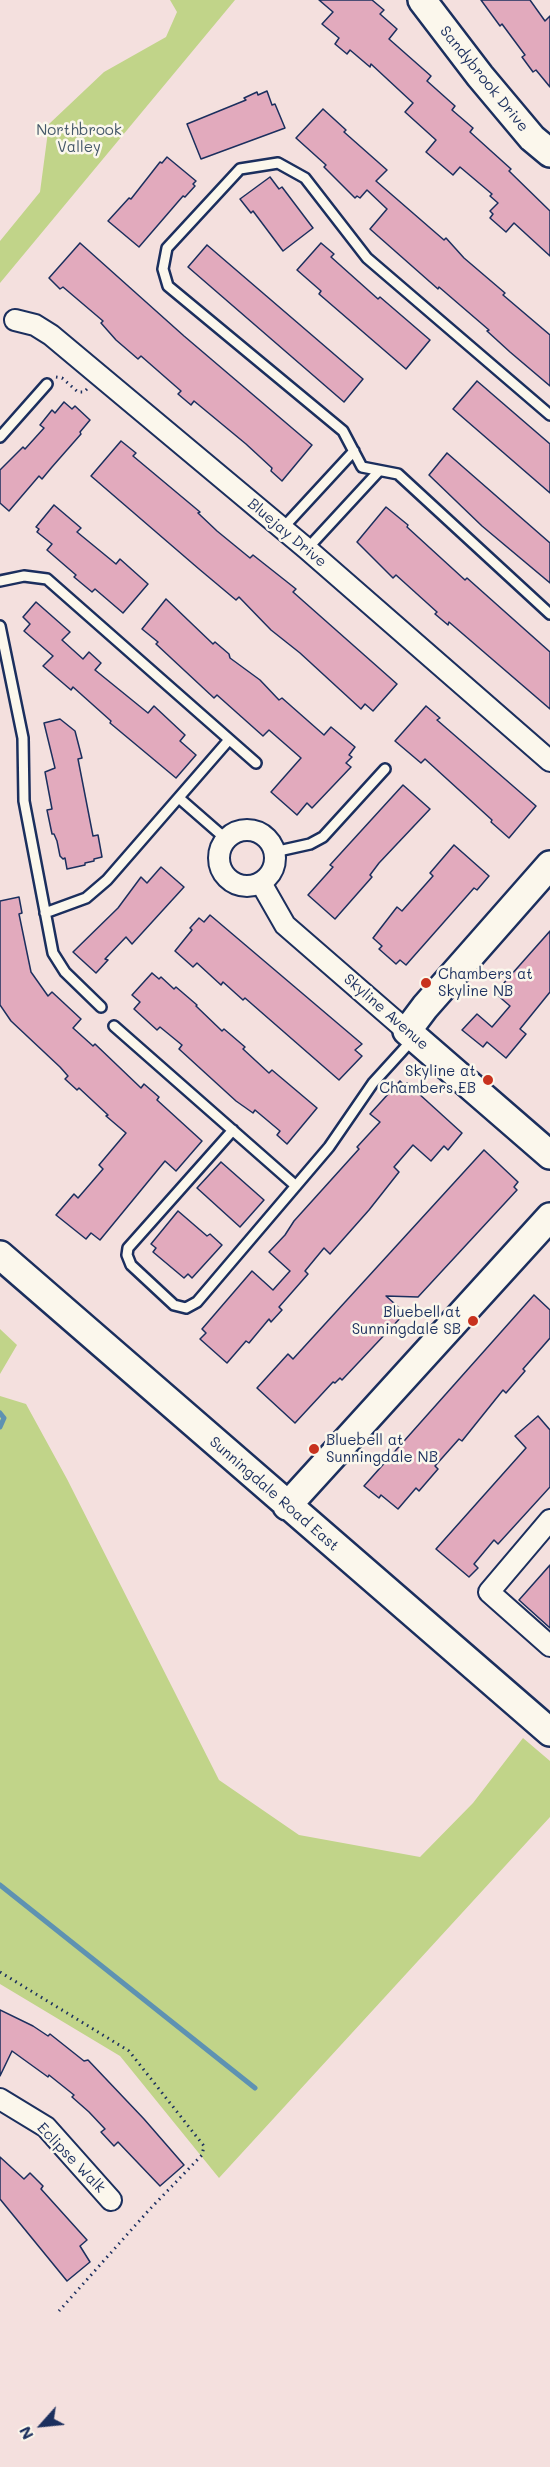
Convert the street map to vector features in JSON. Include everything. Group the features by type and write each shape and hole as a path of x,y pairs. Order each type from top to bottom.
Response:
{"street":[{"name":"Sandybrook Drive","path":"422,0 495,94 532,138 550,153"},
{"name":"Bluejay Drive","path":"15,320 35,325 51,335 307,549 550,761"},
{"path":"246,830 257,832 266,838 274,852 271,872 261,883 248,887 235,884 224,876 219,864 219,850 226,838 235,832 246,830"},
{"path":"411,1034 425,1007 550,865"},
{"name":"Skyline Avenue","path":"261,883 285,925 550,1155"},
{"path":"287,1506 550,1217"},
{"name":"Sunningdale Road East","path":"0,1255 550,1732"},
{"path":"550,1520 489,1592 550,1646"},
{"name":"Eclipse Walk","path":"0,2099 45,2127 111,2200"}],"lane":[{"path":"550,414 368,258 304,178 278,163 240,169 166,248 163,269 168,286 344,431 362,467 398,474 550,615"},
{"path":"0,437 47,384"},
{"path":"282,528 354,452"},
{"path":"307,549 379,471"},
{"path":"0,581 24,576 47,579 228,741 256,763"},
{"path":"0,626 23,738 24,801 53,953 65,972 101,1007"},
{"path":"45,913 86,898 107,880 228,741"},
{"path":"274,852 310,844 323,837 385,768"},
{"path":"179,798 226,838"},
{"path":"114,1026 296,1186"},
{"path":"233,1130 128,1248 127,1255 131,1265 174,1305 186,1308 197,1302 329,1147 373,1083 411,1034"}],"path":[{"path":"47,384 51,379 62,378 81,393 90,384"},
{"path":"0,1972 129,2051 204,2146 202,2155 149,2210 59,2311"}],"green space":[{"name":"Northbrook Valley","path":"170,0 235,0 0,283 0,241 40,192 49,124 104,72 166,37 177,12"},
{"path":"0,1329 17,1345 0,1374"},
{"path":"0,1396 26,1404 67,1479 219,1780 299,1835 420,1857 473,1803 523,1738 550,1761 550,1817 219,2178 120,2056 0,1984"}],"building":[{"path":"319,0 372,0 384,10 380,14 397,29 389,39 431,76 427,81 455,106 452,110 473,128 470,132 511,169 509,171 550,211 550,256 514,223 506,232 490,218 493,214 490,211 498,203 490,196 492,194 460,167 453,175 426,152 436,140 405,112 413,103 371,64 370,67 350,50 347,54 335,44 339,38 322,24 333,12"},
{"path":"481,0 530,0 545,21 550,16 550,87 536,70 533,72 522,57 525,55"},
{"path":"267,91 285,128 201,159 187,124 246,100 244,98 257,92 258,95"},
{"path":"323,109 346,130 344,132 387,170 376,181 444,240 446,238 464,258 505,293 503,295 550,335 550,386 487,331 489,330 370,229 387,209 367,190 360,198 357,196 355,198 324,167 326,165 296,138"},
{"path":"167,157 196,181 193,184 195,186 185,197 183,196 139,247 108,221 129,198 131,199 160,162 162,163"},
{"path":"270,177 279,189 282,187 313,228 283,251 253,211 251,213 240,199"},
{"path":"80,243 184,336 312,445 282,481 271,471 272,468 246,444 194,401 191,405 178,394 181,391 141,356 138,359 116,340 101,323 103,321 49,278"},
{"path":"321,243 334,254 331,257 378,299 380,297 430,340 406,369 319,294 321,291 297,270"},
{"path":"207,245 363,379 344,402 188,267"},
{"path":"477,381 550,444 550,493 453,409"},
{"path":"64,402 72,409 75,406 90,420 80,432 81,434 42,479 39,476 9,511 0,503 0,470 23,447 25,449 44,428 40,425 52,410 55,413"},
{"path":"121,441 136,453 133,456 200,512 198,513 217,531 250,558 253,555 296,589 293,592 397,684 373,711 365,704 361,709 300,653 271,630 239,597 236,600 91,476"},
{"path":"447,453 550,543 550,583 482,526 429,475"},
{"path":"54,505 81,528 77,532 116,564 120,559 148,584 123,613 95,589 92,592 47,550 52,544 37,532 39,529 36,527"},
{"path":"386,507 465,580 467,578 550,652 550,709 449,622 448,625 435,614 437,612 396,575 393,578 357,542"},
{"path":"166,599 213,644 215,642 229,654 230,658 260,680 279,700 282,698 324,735 331,727 355,747 349,755 352,757 346,763 351,767 312,808 307,803 297,815 271,792 301,758 269,730 263,736 217,695 214,698 142,629"},
{"path":"36,602 70,632 62,640 83,659 89,652 101,663 95,670 148,713 154,706 185,735 180,741 196,755 176,778 110,723 111,721 73,687 71,690 43,666 53,656 24,631 30,624 23,617"},
{"path":"426,706 440,718 437,720 536,806 509,838 425,759 421,763 395,741"},
{"path":"60,719 75,731 82,758 78,759 93,836 98,835 102,857 85,863 85,865 67,869 65,858 60,856 57,841 52,834 47,810 52,809 45,772 55,768 44,723"},
{"path":"403,785 430,809 379,863 370,875 372,877 335,919 308,895 333,867 330,865"},
{"path":"454,845 489,876 477,890 474,888 406,965 400,960 396,964 379,949 382,946 373,938 397,907 402,911 433,876 430,873"},
{"path":"161,867 184,887 132,944 126,937 105,959 108,960 96,973 73,952 118,908 141,877 147,883"},
{"path":"19,897 22,913 19,914 31,972 48,996 52,992 81,1019 73,1028 93,1046 95,1044 141,1088 144,1084 159,1097 157,1100 202,1141 176,1171 165,1161 100,1240 91,1233 86,1239 56,1215 74,1194 78,1198 103,1169 99,1165 126,1133 79,1088 77,1090 65,1079 68,1076 11,1021 0,1005 0,901"},
{"path":"210,915 362,1044 355,1050 362,1056 339,1080 245,998 243,1000 223,982 221,985 197,963 193,967 175,951 199,918 204,922"},
{"path":"550,931 550,992 520,1029 526,1034 506,1058 487,1042 483,1047 462,1030 477,1014 492,1027 510,1006 495,993"},
{"path":"152,973 159,979 161,977 174,989 176,987 222,1031 224,1029 245,1047 243,1049 269,1073 272,1070 317,1108 287,1144 277,1135 280,1131 255,1110 253,1113 236,1101 179,1049 182,1045 160,1027 157,1030 134,1009 140,1002 132,995"},
{"path":"400,1081 405,1086 407,1083 462,1133 448,1150 444,1146 431,1161 413,1145 394,1167 399,1172 369,1210 330,1254 324,1248 305,1271 308,1274 279,1307 282,1310 271,1322 269,1319 249,1343 246,1341 227,1363 200,1339 206,1333 202,1329 252,1271 273,1290 290,1271 269,1252 380,1122 370,1114"},
{"path":"484,1150 518,1182 514,1187 517,1190 418,1297 386,1296 405,1313 342,1380 340,1378 335,1383 333,1382 295,1423 257,1388 288,1354 293,1359"},
{"path":"221,1162 264,1200 240,1227 197,1188"},
{"path":"178,1211 207,1236 210,1234 222,1245 192,1278 188,1274 184,1278 153,1252 156,1248 151,1244"},
{"path":"534,1295 550,1310 550,1338 506,1393 503,1390 462,1441 459,1439 435,1466 438,1469 419,1491 416,1488 398,1509 381,1495 379,1498 364,1486"},
{"path":"538,1416 550,1430 550,1487 498,1544 494,1540 474,1564 478,1568 469,1577 436,1549 526,1448 515,1436"},
{"path":"550,1565 550,1628 519,1600"},
{"path":"0,2010 48,2036 50,2034 84,2061 88,2060 184,2165 160,2186 118,2142 114,2146 101,2132 105,2129 72,2097 74,2095 49,2075 48,2077 12,2051 0,2076"},
{"path":"0,2157 24,2179 30,2173 43,2186 41,2189 87,2240 80,2246 90,2262 67,2281 0,2199"}],"waterway":[{"path":"0,1413 4,1418 0,1427"},
{"path":"0,1885 255,2088"}],"place":[{"name":"Chambers at Skyline NB","path":"426,983"},
{"name":"Skyline at Chambers EB","path":"488,1080"},
{"name":"Bluebell at Sunningdale SB","path":"473,1321"},
{"name":"Bluebell at Sunningdale NB","path":"314,1449"}]}
